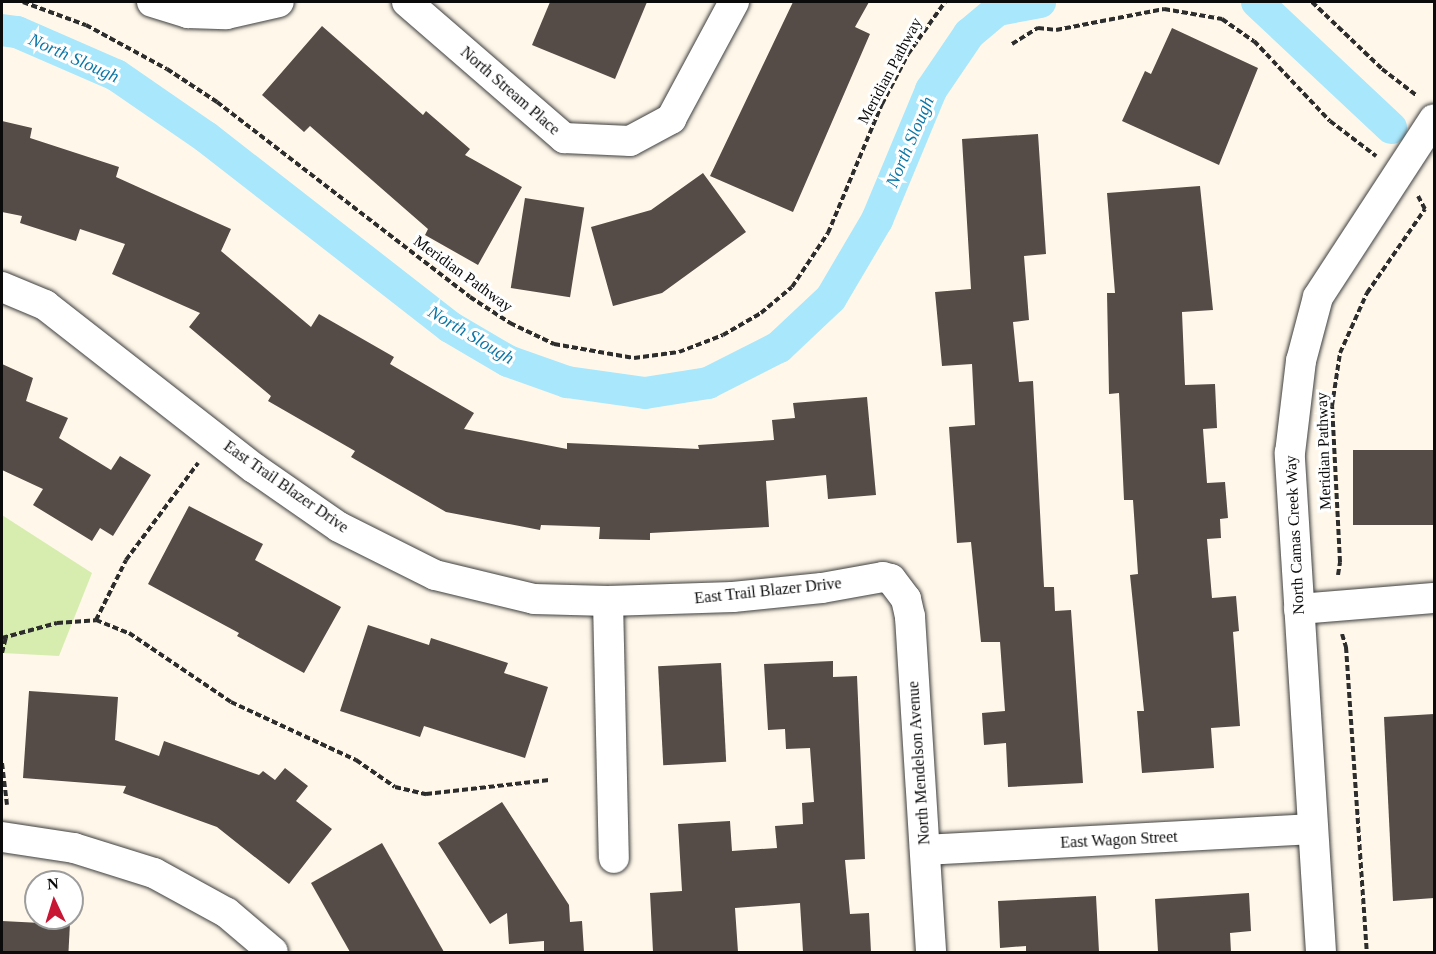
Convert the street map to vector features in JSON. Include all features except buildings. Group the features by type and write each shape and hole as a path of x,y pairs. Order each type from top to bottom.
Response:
{"street":[{"path":"152,2 188,13 226,14 279,2"},
{"name":"North Stream Place","path":"407,2 564,138 630,141 670,119 734,2"},
{"name":"North Camas Creek Way","path":"1321,952 1290,453 1301,361 1318,297 1427,108"},
{"name":"East Trail Blazer Drive","path":"2,287 45,305 254,468 339,527 435,575 534,599 608,602 733,597 822,588 883,577 891,579"},
{"name":"North Mendelson Avenue","path":"891,579 906,599 910,617 931,952"},
{"path":"1299,609 1434,598"},
{"path":"608,602 614,858"},
{"name":"East Wagon Street","path":"925,850 1312,830"},
{"path":"2,837 74,848 154,873 227,913 273,952"}],"path":[{"name":"Meridian Pathway","path":"23,2 86,25 167,69 217,102 470,297 510,323 554,344 634,358 679,352 723,335 761,313 792,286 828,233 882,104 908,54 945,2"},
{"path":"1312,2 1382,69 1427,108"},
{"path":"1012,44 1038,28 1056,30 1164,9 1222,20 1254,41 1330,121 1379,159"},
{"name":"Meridian Pathway","path":"1338,573 1340,562 1332,406 1340,353 1367,294 1425,208"},
{"path":"96,620 126,560 201,459"},
{"path":"2,653 4,637 57,622 96,620 129,633 231,702 356,760 395,787 426,794 549,780"},
{"path":"1342,636 1346,647 1367,952"},
{"path":"2,763 7,806"}],"green space":[{"path":"2,515 92,573 59,656 2,653"}],"waterway":[{"name":"North Slough","path":"2,30 17,32 116,75 206,137 450,327 508,361 567,382 645,393 708,383 779,347 831,298 877,220 931,90 969,34 998,10 1040,2"},
{"name":"North Slough","path":"1257,2 1391,128"}]}
